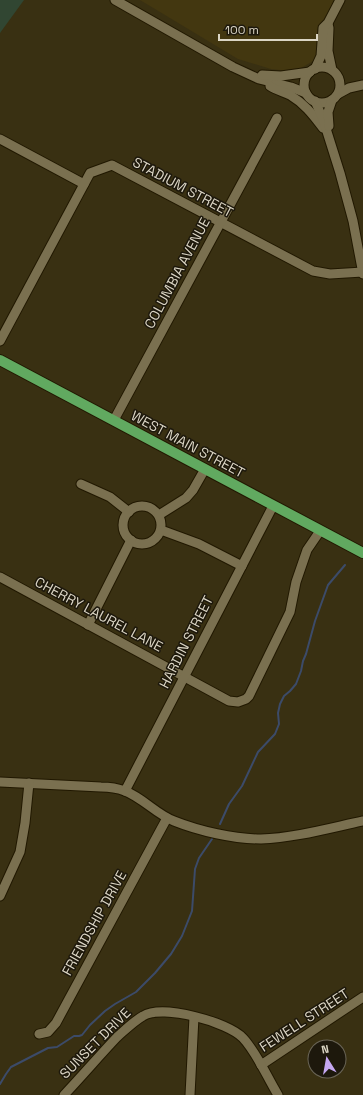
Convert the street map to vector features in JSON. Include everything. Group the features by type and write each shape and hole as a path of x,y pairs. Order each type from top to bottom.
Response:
{"main road":[{"name":"WEST MAIN STREET","path":"0,360 363,553"}],"street":[{"path":"115,0 222,61 290,95 303,104 313,114 329,137"},
{"path":"306,93 304,82 306,76 321,56 323,28 328,23 340,0"},
{"path":"328,23 328,51 332,70 339,79 340,85 328,112 329,137"},
{"path":"249,74 281,76 321,67 332,70"},
{"path":"259,79 291,87 306,93 315,101 329,137 353,221 363,273"},
{"path":"339,79 349,83 363,85"},
{"path":"315,101 326,102 349,88 363,85"},
{"name":"COLUMBIA AVENUE","path":"114,420 277,118"},
{"path":"0,139 84,184"},
{"name":"STADIUM STREET","path":"0,341 90,173 112,165 301,266 313,271 330,274 363,273"},
{"path":"159,515 186,498 193,490 205,470"},
{"path":"81,484 110,497 129,512"},
{"path":"140,506 147,507 154,510 159,515 161,522 160,530 152,541 145,544 137,543 131,540 126,534 123,527 124,520 133,508 140,506"},
{"name":"HARDIN STREET","path":"125,791 273,506"},
{"path":"160,530 199,544 242,566"},
{"name":"CHERRY LAUREL LANE","path":"0,577 229,701 238,702 249,696 290,612 296,582 307,550 320,531"},
{"path":"88,625 131,540"},
{"path":"0,782 108,787 125,791 167,818 179,823 225,835 262,839 297,834 363,821"},
{"path":"0,896 20,852 25,823 28,783"},
{"name":"FRIENDSHIP DRIVE","path":"39,1034 48,1032 56,1023 167,818"},
{"name":"FEWELL STREET","path":"261,1065 363,998"},
{"name":"SUNSET DRIVE","path":"64,1095 114,1041 143,1016 151,1012 172,1012 194,1016 230,1028 237,1032 247,1042 278,1095"},
{"path":"190,1095 194,1016"}],"shaded area":[{"path":"140,0 345,0 313,61 301,68 289,71 271,69 238,59"}],"green space":[{"path":"0,0 24,0 0,33"}],"waterway":[{"path":"220,824 229,804 242,786 258,752 275,734 279,724 278,713 280,704 284,696 296,684 315,621 328,585 345,565"},
{"path":"0,1084 11,1067 48,1048 57,1047 74,1036 82,1035 105,1011 136,992 155,973 171,954 182,936 192,911 195,869 199,858 212,839"}]}
